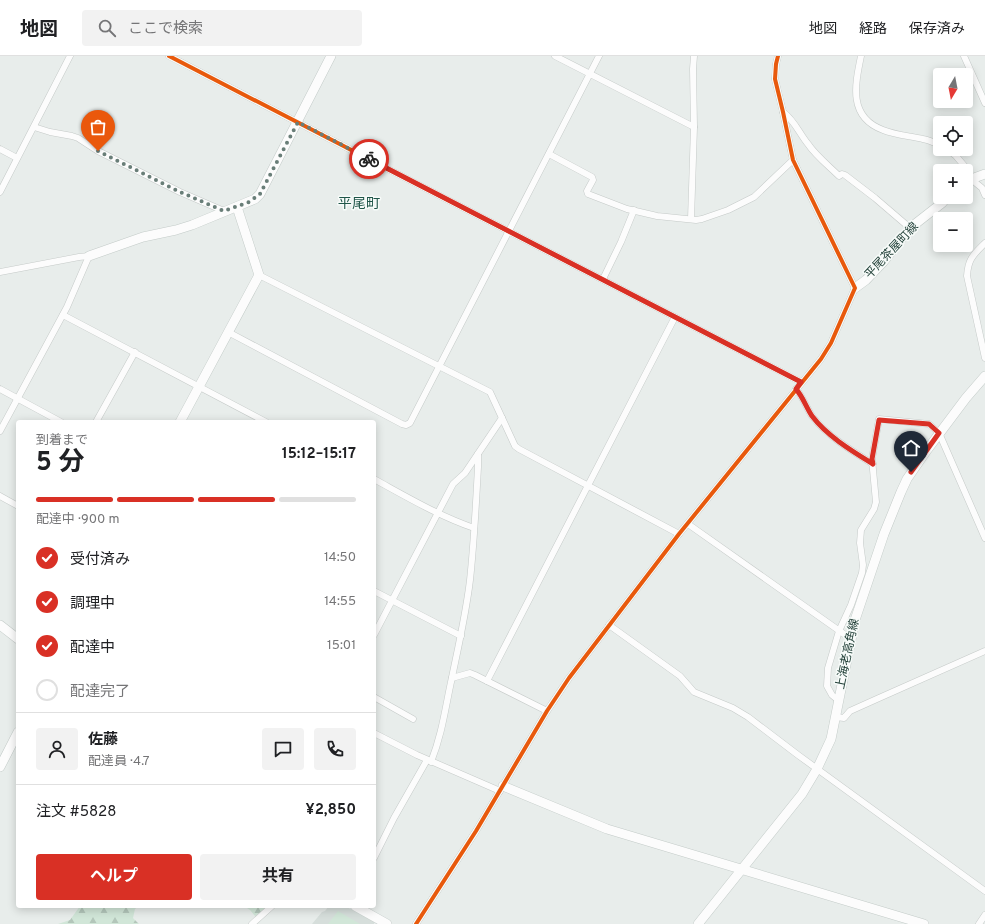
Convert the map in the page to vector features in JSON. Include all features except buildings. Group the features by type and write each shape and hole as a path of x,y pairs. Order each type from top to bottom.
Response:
{"street":[{"path":"0,192 16,158 34,127 70,56"},
{"path":"169,56 801,382"},
{"path":"0,272 89,256 143,237 181,228 249,202 260,194 331,56"},
{"path":"555,56 694,127"},
{"path":"228,332 406,425 410,423 599,56"},
{"path":"691,219 694,127 692,69 694,56"},
{"path":"416,924 476,831 547,711 569,678 679,534 831,344 855,288 793,160 775,80 778,56"},
{"path":"861,56 855,85 856,99 862,113 869,121 884,131 925,139 933,142"},
{"path":"964,56 985,103"},
{"path":"783,112 792,118 808,145 839,176 845,174 910,228"},
{"path":"34,127 78,138 98,151 180,192 224,211"},
{"path":"0,149 16,158"},
{"path":"549,154 592,177 593,180 587,191 588,194 606,202 657,216 691,219 702,219 728,210 754,197 793,160"},
{"path":"956,156 963,164"},
{"path":"973,178 985,174"},
{"path":"973,183 982,188 985,195"},
{"name":"平尾茶屋町線","path":"855,288 866,280 884,261 910,228 941,204"},
{"path":"236,207 259,275 490,392 515,446 679,534"},
{"path":"603,279 621,242 634,210"},
{"path":"985,243 973,254 970,259 967,276 985,358"},
{"path":"0,431 63,315 89,256"},
{"path":"181,420 259,275"},
{"path":"63,315 262,420"},
{"path":"487,681 675,317"},
{"path":"97,420 135,352"},
{"name":"上海老高角線","path":"698,924 802,794 817,769 831,739 855,620 868,579 901,492 907,479 939,433 985,376"},
{"path":"0,389 57,420"},
{"path":"796,389 812,416 827,431 853,452 873,464"},
{"path":"376,631 453,484 465,473 502,418"},
{"path":"838,700 832,695 827,686 827,676 831,654 838,631 851,605 862,573 860,543 861,530 874,509 876,502 872,459 879,420 929,424 939,433 985,538"},
{"path":"376,854 394,818 438,744 461,636 470,580 478,454"},
{"path":"376,480 437,513 474,528"},
{"path":"0,496 16,505"},
{"path":"688,524 850,639"},
{"path":"376,592 461,636"},
{"path":"0,625 16,638"},
{"path":"609,625 680,676 694,692 733,708 748,717 985,891"},
{"path":"836,717 844,718 850,711 985,651"},
{"path":"452,678 470,673 547,711"},
{"path":"376,698 413,719"},
{"path":"376,734 429,761 608,829 924,924"},
{"path":"0,767 16,736"},
{"path":"252,924 270,908"},
{"path":"359,908 387,924"},
{"path":"979,924 985,915"}],"shaded area":[{"path":"327,908 349,908 374,922 374,924 312,924 322,912"}],"green space":[{"path":"79,908 136,908 133,918 139,924 58,924 70,920"},
{"path":"247,908 266,908 255,916"},
{"path":"338,911 360,924 328,924"}],"cycle path":[{"path":"169,56 801,382"},
{"path":"416,924 476,831 547,711 569,678 679,534 821,359 831,343 855,288 793,160 775,79 778,56"}],"way so far":[{"path":"98,151 180,192 224,211 249,202 260,194 298,122 369,159"}],"district":[{"name":"平尾町","path":"359,204"}],"route":[{"path":"369,159 801,382 796,389 801,394 812,416 827,431 853,452 873,464 872,459 879,420 929,424 939,433 911,472"}]}
